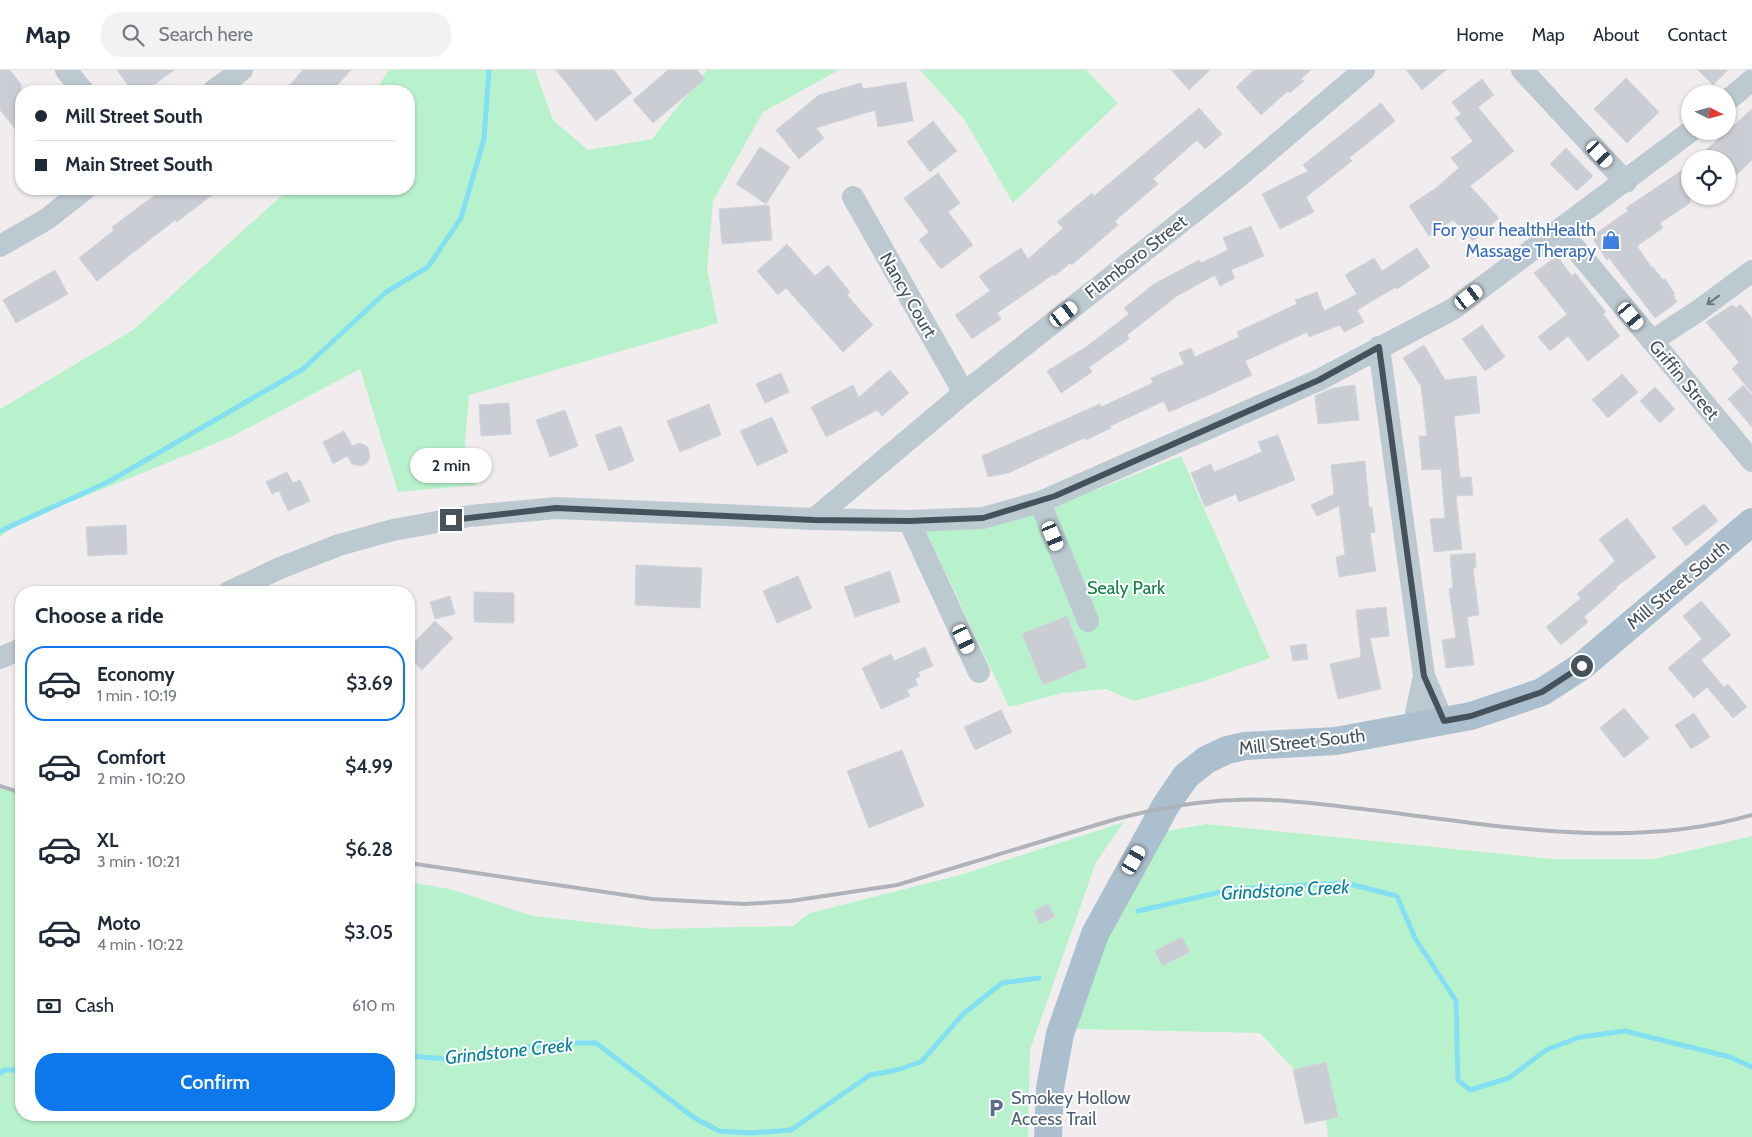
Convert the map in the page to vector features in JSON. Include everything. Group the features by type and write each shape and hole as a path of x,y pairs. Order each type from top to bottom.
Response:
{"main road":[{"name":"Mill Street South","path":"1048,1137 1052,1073 1069,1002 1095,934 1166,806 1186,776 1206,760 1227,750 1245,746 1336,741 1413,727 1480,713 1542,692 1582,666 1752,522"}],"street":[{"path":"66,70 78,85"},
{"path":"222,85 242,70"},
{"name":"Flamboro Street","path":"814,520 964,393 1237,178 1364,70"},
{"path":"1522,70 1626,182"},
{"path":"1736,93 1752,80"},
{"path":"242,586 280,568 339,545 393,530 470,516 556,508 814,520 909,521 983,518 1040,502 1319,380 1453,309 1626,182 1681,139"},
{"path":"0,246 48,219 78,195"},
{"name":"Nancy Court","path":"852,197 964,393"},
{"name":"Griffin Street","path":"1560,230 1752,461"},
{"path":"1652,341 1698,311 1752,271"},
{"path":"1379,347 1424,676 1444,721"},
{"path":"1040,502 1088,621"},
{"path":"909,521 979,672"},
{"path":"0,658 15,652"},
{"path":"1413,727 1424,676"}],"green space":[{"path":"389,70 535,70 553,120 588,150 652,139 707,70 839,70 763,112 713,201 707,269 718,323 469,395 465,444 476,485 398,492 360,369 231,437 56,508 9,530 0,537 0,409 133,330 282,195 415,195 415,85 379,85"},
{"path":"920,70 1086,70 1118,103 1013,203 964,119"},
{"name":"Sealy Park","path":"1181,456 1270,658 1201,682 1134,701 1106,689 1062,693 1009,707 925,529 1049,509"},
{"path":"0,788 15,792 15,1121 415,1121 415,883 450,889 533,916 653,929 793,926 810,913 960,875 1124,822 1096,862 1030,1050 1028,1137 0,1137"},
{"path":"1206,824 1553,859 1654,859 1752,836 1752,1137 1328,1137 1324,1101 1260,1033 1077,1029 1087,988 1121,903 1167,831"}],"building":[{"path":"0,70 10,70 21,84 15,85 15,129 0,110"},
{"path":"117,70 174,70 154,85 128,85"},
{"path":"303,70 351,70 337,85 289,85"},
{"path":"556,70 614,70 632,93 596,121"},
{"path":"668,70 697,70 705,79 653,123 633,100"},
{"path":"1171,70 1210,70 1189,90"},
{"path":"1254,70 1311,70 1301,79 1304,81 1290,93 1288,91 1261,115 1236,87"},
{"path":"1406,70 1446,70 1422,90"},
{"path":"1698,70 1728,70 1713,85"},
{"path":"1626,78 1659,112 1627,143 1594,109"},
{"path":"1482,79 1494,95 1478,107 1514,151 1470,186 1499,218 1473,241 1453,220 1429,236 1409,206 1436,188 1459,168 1451,158 1473,141 1455,118 1461,114 1452,102"},
{"path":"906,82 913,121 878,127 875,110 816,128 824,138 799,159 776,130 819,95 861,83 863,89"},
{"path":"1381,103 1395,121 1349,158 1352,161 1306,197 1314,212 1280,229 1262,194 1308,171 1303,165"},
{"path":"1199,108 1222,134 1205,149 1197,140 1153,179 1158,184 1115,221 1118,225 1072,265 1070,263 1055,276 1054,274 997,313 1001,319 972,339 955,315 990,291 979,276 1021,248 1028,259 1063,228 1057,222 1092,193 1094,196"},
{"path":"1752,109 1752,160 1736,175 1736,150 1706,150 1717,140 1736,140 1736,123"},
{"path":"933,121 957,151 930,172 907,142"},
{"path":"760,147 790,167 766,204 736,184"},
{"path":"1566,148 1593,176 1577,191 1550,164"},
{"path":"1681,171 1681,205 1687,205 1660,223 1663,228 1637,246 1652,268 1663,280 1665,279 1675,294 1673,295 1677,302 1655,318 1609,258 1607,260 1594,241 1595,234 1628,211 1626,208"},
{"path":"938,173 960,203 948,212 973,245 941,269 919,240 929,232 904,198"},
{"path":"155,195 212,195 177,222 175,220 97,281 79,258 114,230 112,227"},
{"path":"769,205 772,240 722,244 719,209"},
{"path":"1251,226 1264,256 1231,270 1235,278 1220,286 1215,275 1177,296 1127,335 1129,339 1089,367 1092,372 1061,393 1047,371 1086,347 1129,314 1124,308 1154,284 1199,260 1201,263 1228,250 1223,238"},
{"path":"787,244 815,276 828,265 850,292 847,295 873,325 843,352 786,288 778,295 757,271"},
{"path":"1417,248 1430,267 1397,289 1396,287 1357,310 1364,322 1344,332 1340,325 1309,337 1307,332 1245,361 1252,375 1211,394 1169,412 1164,401 1110,426 1111,428 1086,440 1084,438 1008,473 988,477 982,456 1100,404 1101,407 1153,383 1151,378 1184,364 1179,353 1191,348 1195,357 1239,337 1237,332 1297,304 1295,300 1317,292 1324,311 1357,294 1345,275 1374,258 1382,271"},
{"path":"1557,256 1572,276 1575,273 1606,312 1603,314 1620,336 1588,361 1568,336 1550,351 1538,337 1567,314 1534,273"},
{"path":"55,270 68,294 16,323 3,300"},
{"path":"1740,304 1752,318 1752,393 1732,369 1739,362 1706,322 1732,305 1736,308"},
{"path":"1482,325 1505,357 1485,371 1462,339"},
{"path":"1424,345 1445,380 1476,376 1480,413 1454,416 1460,478 1471,477 1473,495 1456,496 1462,549 1434,552 1430,519 1445,518 1441,469 1422,470 1419,436 1427,436 1421,386 1403,358"},
{"path":"890,370 909,393 882,416 877,410 826,437 811,407 853,385 859,397"},
{"path":"781,373 789,392 765,403 756,384"},
{"path":"1622,374 1638,392 1608,418 1592,400"},
{"path":"1355,385 1359,420 1318,424 1315,396 1333,388"},
{"path":"1743,385 1752,395 1752,427 1728,399"},
{"path":"1655,387 1675,409 1660,423 1640,401"},
{"path":"509,403 511,434 481,436 479,405"},
{"path":"709,404 721,435 680,452 667,421"},
{"path":"565,410 578,446 550,457 536,420"},
{"path":"772,417 788,452 757,466 740,431"},
{"path":"621,426 634,461 609,471 595,435"},
{"path":"344,431 352,446 360,443 368,447 370,458 366,464 360,466 352,464 347,456 333,464 323,442"},
{"path":"1278,435 1295,480 1239,502 1236,494 1205,507 1191,473 1211,464 1214,472 1262,452 1258,442"},
{"path":"1365,461 1369,507 1372,507 1375,532 1370,533 1376,571 1339,577 1336,557 1345,555 1339,506 1317,516 1311,505 1334,494 1331,465"},
{"path":"287,472 293,483 300,480 310,501 288,511 279,491 272,494 266,482"},
{"path":"1704,504 1718,521 1686,546 1672,528"},
{"path":"1627,518 1656,557 1616,587 1584,617 1588,622 1561,645 1546,627 1581,598 1577,594 1615,561 1599,539"},
{"path":"126,525 127,554 88,556 86,527"},
{"path":"1475,553 1476,568 1473,568 1479,615 1467,617 1474,665 1446,668 1442,640 1456,638 1449,589 1453,588 1450,555"},
{"path":"636,565 702,568 700,608 635,605"},
{"path":"890,571 900,602 855,617 844,587"},
{"path":"798,576 812,608 777,623 763,591"},
{"path":"474,592 514,593 514,623 474,622"},
{"path":"450,596 455,614 435,619 430,602"},
{"path":"1701,601 1731,635 1701,660 1724,687 1728,684 1747,707 1733,718 1707,687 1694,698 1668,668 1702,639 1683,616"},
{"path":"1386,607 1389,636 1370,638 1381,689 1338,699 1330,664 1361,657 1356,610"},
{"path":"1067,616 1087,667 1043,685 1022,634"},
{"path":"435,621 453,638 422,670 415,664 415,642"},
{"path":"1306,644 1308,659 1293,661 1290,646"},
{"path":"925,647 933,666 918,672 920,676 915,679 918,685 907,690 910,696 881,709 862,668 891,654 894,661"},
{"path":"1624,708 1649,738 1624,758 1600,728"},
{"path":"1001,710 1012,732 975,750 964,727"},
{"path":"1694,713 1710,737 1691,749 1675,725"},
{"path":"902,750 924,806 869,828 847,771"},
{"path":"1048,904 1055,917 1040,924 1034,911"},
{"path":"1182,937 1190,952 1162,966 1155,951"},
{"path":"1326,1062 1338,1117 1305,1124 1293,1070"}],"waterway":[{"path":"0,531 108,482 303,369 386,292 428,267 461,218 484,139 489,70"},
{"name":"Grindstone Creek","path":"1138,911 1234,889 1346,883 1397,896 1415,938 1456,1001 1458,1080 1470,1090 1509,1078 1546,1050 1580,1037 1625,1031 1730,1057 1752,1067"},
{"name":"Grindstone Creek","path":"415,1056 447,1059 555,1043 596,1043 693,1117 719,1131 752,1133 791,1130 870,1075 897,1070 921,1062 963,1014 1002,983 1039,978"},
{"name":"Grindstone Creek","path":"0,1073 5,1070 15,1070"}],"railway":[{"path":"0,786 15,791"},
{"path":"415,864 652,899 745,904 791,901 897,885 1116,819 1160,809 1205,802 1251,800 1299,802 1558,832 1656,832 1704,826 1752,815"}],"place":[{"name":"For your healthHealth Massage Therapy","path":"1611,240"},
{"name":"Smokey Hollow Access Trail","path":"996,1108"}],"route":[{"path":"451,520 470,516 556,508 814,520 909,521 983,518 1055,496 1319,380 1379,347 1424,676 1444,721 1471,716 1505,706 1542,692 1582,666"}]}
